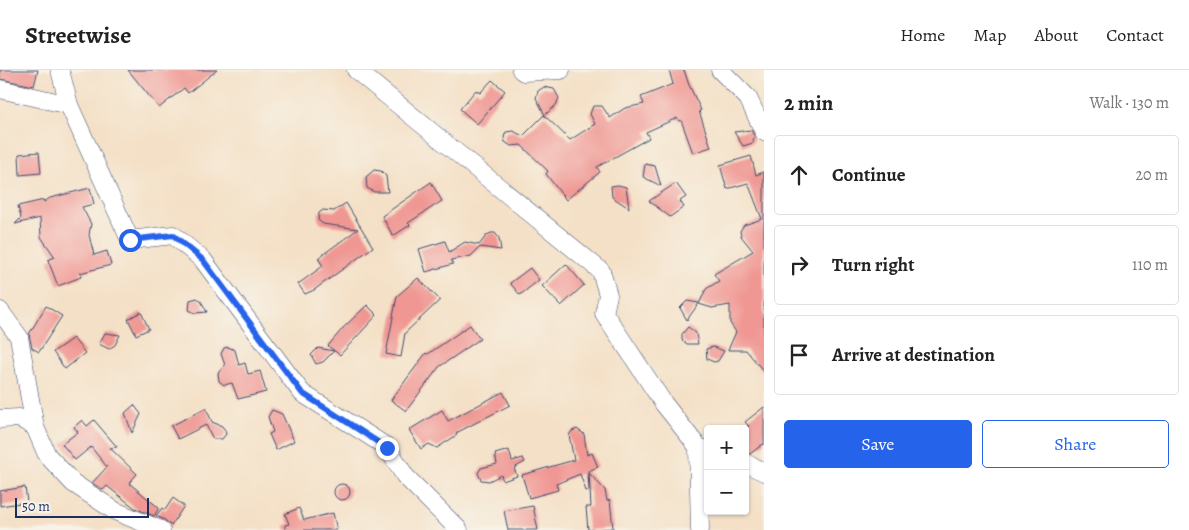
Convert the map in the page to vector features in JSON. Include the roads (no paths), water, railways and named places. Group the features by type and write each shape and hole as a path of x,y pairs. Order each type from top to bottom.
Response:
{"street":[{"path":"60,70 69,105 130,240 173,235 203,260 302,393 387,448 405,476 460,530"},
{"path":"356,70 601,271 608,295 604,313 664,404 703,448 700,530"},
{"path":"521,70 524,72 561,70"},
{"path":"720,70 748,98 764,132"},
{"path":"0,89 69,105"},
{"path":"0,311 18,337 34,427 47,455 73,483 115,511 161,530"},
{"path":"0,419 18,418 34,427"},
{"path":"749,465 764,472"}]}
